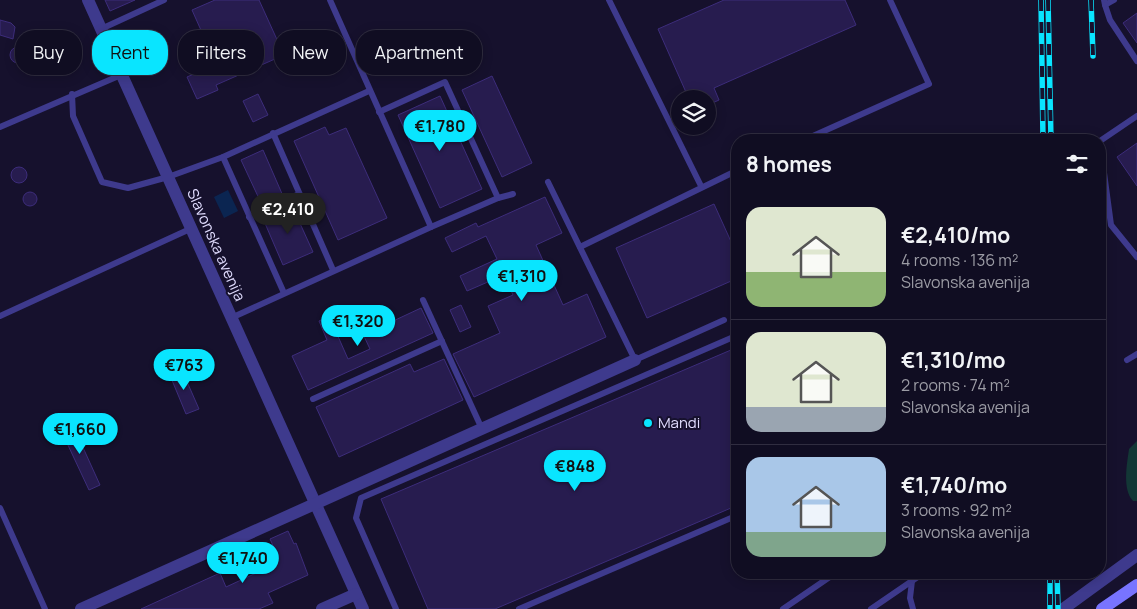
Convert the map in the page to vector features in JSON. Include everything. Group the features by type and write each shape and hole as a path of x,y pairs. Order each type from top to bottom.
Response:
{"main road":[{"path":"1102,609 1137,585"}],"street":[{"name":"Slavonska avenija","path":"88,0 101,29"},
{"name":"Slavonska avenija","path":"122,75 363,609"},
{"path":"82,609 635,360"},
{"path":"1106,578 1137,556"},
{"path":"1063,609 1105,579"},
{"path":"322,609 356,594"}],"lane":[{"path":"101,29 164,0"},
{"path":"330,0 431,227"},
{"path":"609,0 701,186"},
{"path":"817,134 929,84 890,0"},
{"path":"1114,0 1104,2 1110,20 1137,61"},
{"path":"0,127 72,94 122,75"},
{"path":"379,112 445,82 498,198"},
{"path":"72,94 73,116 102,182 128,188 168,178 223,157 369,90"},
{"path":"1106,138 1137,116"},
{"path":"273,133 333,270"},
{"path":"223,157 284,293"},
{"path":"580,247 701,186 731,173"},
{"path":"548,182 635,360 724,320"},
{"path":"1106,187 1111,225 1137,257"},
{"path":"249,217 299,194"},
{"path":"231,318 333,270 498,198 513,194"},
{"path":"0,316 190,229"},
{"path":"423,300 482,429"},
{"path":"396,609 356,518 361,498 731,339"},
{"path":"313,399 442,341"},
{"path":"1127,360 1137,354"},
{"path":"0,508 45,609"},
{"path":"519,609 731,518"},
{"path":"783,609 827,579"},
{"path":"870,609 915,579"},
{"path":"912,581 910,598 913,609"}],"green space":[{"path":"1137,441 1137,501 1133,501 1127,490 1126,469 1129,449"}],"water":[{"path":"228,190 238,211 224,218 214,197"}],"building":[{"path":"105,0 135,0 110,11"},
{"path":"215,0 259,0 274,33 274,59 264,64 264,30 201,30 192,10"},
{"path":"724,0 845,0 856,25 714,88 715,90 685,90 658,29"},
{"path":"1137,13 1137,43 1123,23"},
{"path":"0,20 11,23 15,27 13,39 0,35"},
{"path":"15,47 15,63 10,58 12,49"},
{"path":"191,75 239,75 216,85 218,90 197,99 187,77"},
{"path":"492,76 532,163 502,177 462,90"},
{"path":"258,94 268,115 253,122 243,101"},
{"path":"440,96 482,189 440,208 398,115"},
{"path":"325,127 329,135 346,128 387,218 338,240 294,141"},
{"path":"1137,143 1137,186 1117,157"},
{"path":"263,150 283,196 262,205 241,160"},
{"path":"19,167 25,169 27,175 25,181 19,183 13,181 11,175 13,169"},
{"path":"27,192 33,192 37,199 33,206 27,206 23,202 23,196"},
{"path":"545,197 562,233 536,245 563,305 587,294 606,337 474,397 453,354 500,333 488,306 513,295 504,275 467,291 460,276 497,259 486,236 452,252 445,238 476,223 478,227"},
{"path":"714,204 731,242 731,281 647,318 616,248"},
{"path":"288,205 290,210 293,208 313,252 283,265 264,221 268,219 266,215"},
{"path":"461,305 471,327 460,332 450,310"},
{"path":"421,308 433,333 308,390 292,356 327,340 319,321 329,316 348,359 370,349 362,332 380,324 377,318 387,313 391,322"},
{"name":"Mandi","path":"731,350 731,508 495,609 428,609 381,499"},
{"path":"444,359 463,400 339,457 316,407 410,364 414,372"},
{"path":"181,368 199,409 186,414 169,373"},
{"path":"71,421 100,485 89,490 59,426"},
{"path":"288,531 294,544 296,543 308,575 268,593 273,603 259,609 141,609 220,573 226,587 267,568 263,558 276,552 270,539"}],"railway":[{"path":"1041,0 1043,134"},
{"path":"1048,0 1051,134"},
{"path":"1091,0 1093,56"},
{"path":"1050,579 1050,609"},
{"path":"1057,579 1058,609"}],"place":[{"name":"Mandi","path":"648,423"}]}
